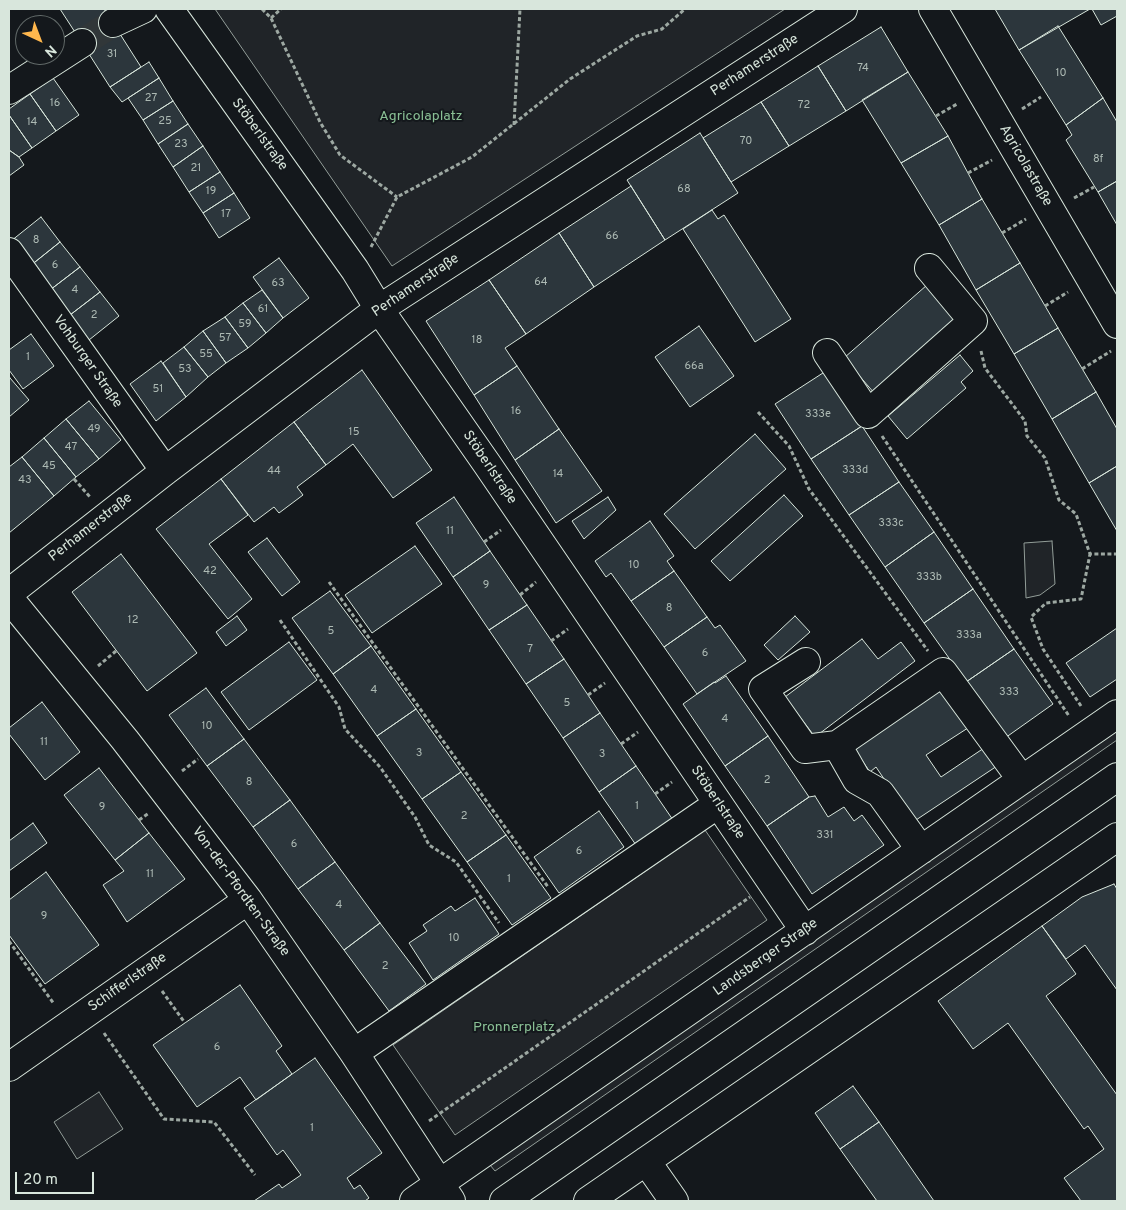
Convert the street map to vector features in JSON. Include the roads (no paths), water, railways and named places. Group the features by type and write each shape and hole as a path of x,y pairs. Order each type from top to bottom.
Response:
{"street":[{"path":"113,23 143,9"},
{"name":"Stöberlstraße","path":"169,9 355,270 379,309 487,464 805,931"},
{"name":"Perhamerstraße","path":"9,593 165,471 379,309 843,9"},
{"name":"Agricolastraße","path":"933,9 1117,324"},
{"path":"9,90 82,43"},
{"name":"Vohburger Straße","path":"9,252 165,471"},
{"path":"827,353 868,414 973,321 929,268"},
{"name":"Von-der-Pfordten-Straße","path":"9,598 125,740 248,900 354,1053 445,1192"},
{"path":"806,662 763,689 805,749 837,744 943,672 1022,780"},
{"name":"Landsberger Straße","path":"414,1201 445,1192 805,931 1099,726"},
{"path":"837,744 857,780 880,793 921,850"},
{"path":"504,1201 1117,777"},
{"path":"354,1053 718,804"},
{"path":"588,1201 1117,837"},
{"name":"Schifferlstraße","path":"9,1067 248,900"},
{"path":"646,1161 674,1201"}],"tunnel":[{"path":"82,43 113,23"}],"park label":[{"name":"Agricolaplatz","path":"421,117"},
{"name":"Pronnerplatz","path":"514,1028"}]}
